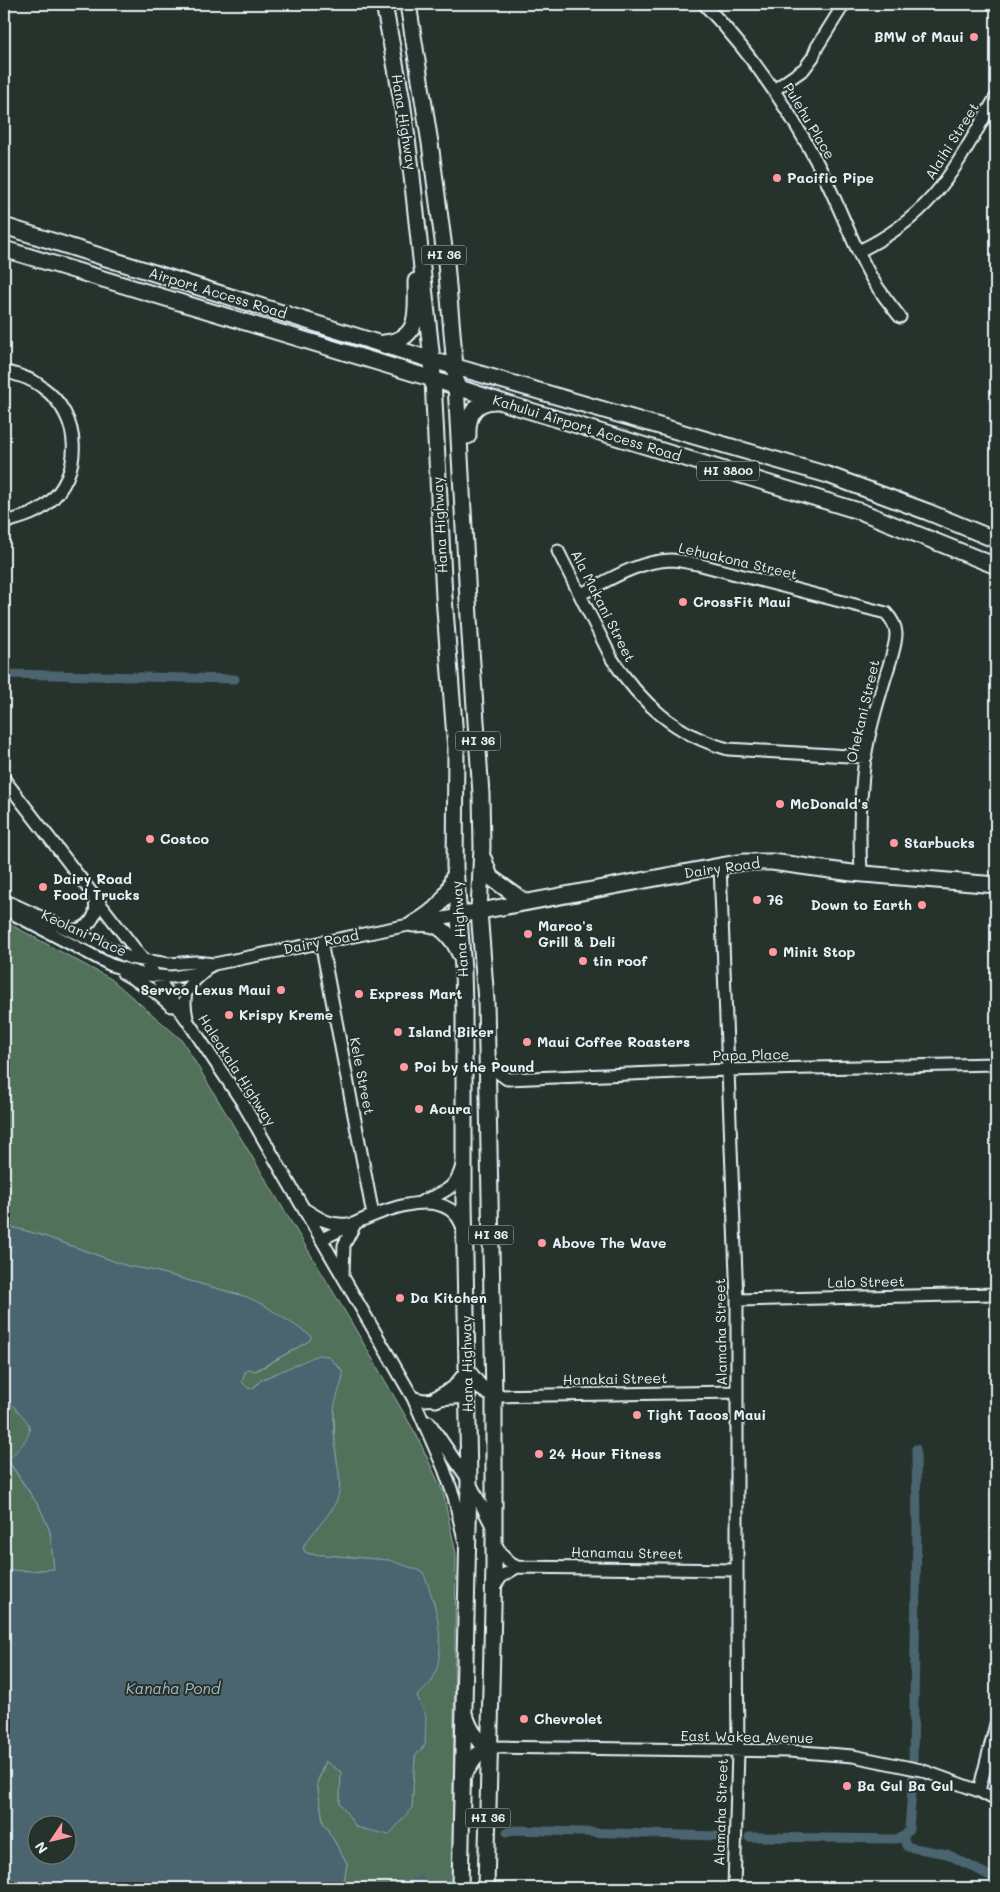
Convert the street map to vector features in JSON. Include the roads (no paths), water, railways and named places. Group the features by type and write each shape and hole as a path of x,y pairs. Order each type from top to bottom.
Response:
{"main road":[{"name":"Hana Highway","path":"384,4 402,100 419,228 432,360 444,597 456,750 456,867 463,969 469,1481 460,1888"},
{"name":"Hana Highway","path":"408,4 430,143 446,264 457,386 470,635 481,784 482,846 479,911 488,1054 494,1396 494,1586 486,1888"},
{"path":"412,4 412,25"},
{"path":"380,344 401,340 412,328 415,320 416,276 402,144 402,100"},
{"name":"Airport Access Road","path":"4,226 432,360"},
{"name":"Airport Access Road","path":"4,249 433,379"},
{"name":"Kahului Airport Access Road","path":"432,360 828,475 928,512 996,540"},
{"name":"Kahului Airport Access Road","path":"433,379 508,404 862,512 996,566"},
{"path":"470,635 475,573 468,422 474,410 484,403 496,400 508,404"},
{"path":"482,846 484,862 490,877 525,902"},
{"name":"Dairy Road","path":"459,915 720,866 760,861 996,885"},
{"path":"413,924 428,916 443,903 450,890 456,867"},
{"path":"413,924 430,924 445,933 459,952 463,969"},
{"path":"436,1399 454,1388 468,1372 479,1386 494,1396"},
{"path":"468,1397 494,1396"},
{"name":"HI 36","path":"465,1711 468,1725 475,1736 480,1742 490,1747"},
{"path":"463,1776 468,1765 476,1756 490,1747"}],"street":[{"name":"Pulehu Place","path":"704,4 734,37 791,116 821,170 875,283 900,316"},
{"path":"774,90 804,68 813,57 817,47 844,4"},
{"name":"Alaihi Street","path":"859,252 895,231 914,216 937,193 951,175 996,97"},
{"path":"4,371 35,382 55,398 67,415 74,447 69,473 56,496 39,510 4,523"},
{"name":"Ala Makani Street","path":"558,551 612,659 622,675 641,698 676,726 706,742 728,749 866,758"},
{"name":"Lehuakona Street","path":"581,594 637,567 672,560 697,564 886,613 890,618"},
{"name":"Ohekani Street","path":"861,872 860,843 866,758 878,701 896,639 895,623 890,618"},
{"name":"Haleakala Highway","path":"4,779 92,895 133,955 144,961 188,1020 242,1102 412,1398 469,1481 494,1536"},
{"name":"Alamaha Street","path":"720,866 737,1300 736,1570 738,1751 734,1888"},
{"path":"66,929 82,929 91,922 96,909 92,895"},
{"name":"Keolani Place","path":"4,900 66,929 133,955"},
{"name":"Keolani Place","path":"4,909 111,965 155,976"},
{"name":"Dairy Road","path":"155,976 172,977 197,973 214,964 459,915"},
{"path":"43,930 64,934 120,961 125,961 133,955"},
{"name":"Kele Street","path":"321,942 373,1215"},
{"name":"Dairy Road","path":"144,961 170,964 195,962 214,964"},
{"path":"188,1020 184,1001 188,988 193,981 214,964"},
{"path":"111,965 154,991 188,1020"},
{"path":"488,1054 496,1071 508,1079 494,1089 489,1105"},
{"name":"Papa Place","path":"508,1079 728,1070 996,1064"},
{"path":"322,1240 373,1215 419,1203 444,1192 453,1185 461,1169 464,1154"},
{"path":"419,1203 438,1205 451,1210 459,1218 465,1235"},
{"path":"303,1208 331,1224 355,1224"},
{"path":"343,1276 342,1257 344,1245 355,1224"},
{"name":"Lalo Street","path":"737,1300 996,1294"},
{"name":"Hanakai Street","path":"494,1396 737,1392"},
{"path":"412,1398 468,1397"},
{"name":"Haleakala Highway","path":"412,1398 444,1469 454,1497 468,1555"},
{"path":"494,1536 508,1562 517,1567 502,1576 494,1586"},
{"name":"Hanamau Street","path":"517,1567 736,1570"},
{"path":"979,1791 996,1724"},
{"name":"East Wakea Avenue","path":"490,1747 789,1751 854,1756 921,1770 979,1791 996,1800"}],"water":[{"name":"Kanaha Pond","path":"4,1225 41,1235 127,1266 151,1270 247,1297 262,1304 310,1335 309,1341 255,1371 250,1369 245,1372 242,1382 248,1388 253,1389 261,1380 318,1355 328,1356 343,1372 334,1408 334,1430 339,1481 338,1495 329,1513 303,1548 305,1552 310,1554 389,1560 423,1572 436,1611 440,1652 433,1679 417,1696 426,1716 425,1745 415,1756 412,1808 389,1835 356,1827 340,1803 341,1772 325,1761 317,1783 323,1822 347,1863 343,1888 4,1888 4,1570 54,1569 50,1531 40,1508 8,1460 29,1433 27,1421 4,1396"}],"waterway":[{"path":"4,674 235,679"},
{"path":"913,1761 917,1530 916,1449"},
{"path":"749,1837 897,1839 905,1835 909,1830 913,1776"},
{"path":"507,1832 515,1830 716,1836"},
{"path":"902,1837 908,1847 947,1854 996,1879"},
{"path":"405,1888 421,1880"}],"place":[{"name":"BMW of Maui","path":"974,37"},
{"name":"Pacific Pipe","path":"777,178"},
{"name":"CrossFit Maui","path":"683,602"},
{"name":"McDonald's","path":"780,804"},
{"name":"Costco","path":"150,839"},
{"name":"Starbucks","path":"894,843"},
{"name":"Dairy Road Food Trucks","path":"43,887"},
{"name":"76","path":"757,900"},
{"name":"Down to Earth","path":"922,905"},
{"name":"Marco's Grill & Deli","path":"528,934"},
{"name":"Minit Stop","path":"773,952"},
{"name":"tin roof","path":"583,961"},
{"name":"Servco Lexus Maui","path":"281,990"},
{"name":"Express Mart","path":"359,994"},
{"name":"Krispy Kreme","path":"229,1015"},
{"name":"Island Biker","path":"398,1032"},
{"name":"Maui Coffee Roasters","path":"527,1042"},
{"name":"Poi by the Pound","path":"404,1067"},
{"name":"Acura","path":"419,1109"},
{"name":"Above The Wave","path":"542,1243"},
{"name":"Da Kitchen","path":"400,1298"},
{"name":"Tight Tacos Maui","path":"637,1415"},
{"name":"24 Hour Fitness","path":"539,1454"},
{"name":"Chevrolet","path":"524,1719"},
{"name":"Ba Gul Ba Gul","path":"847,1786"}]}
